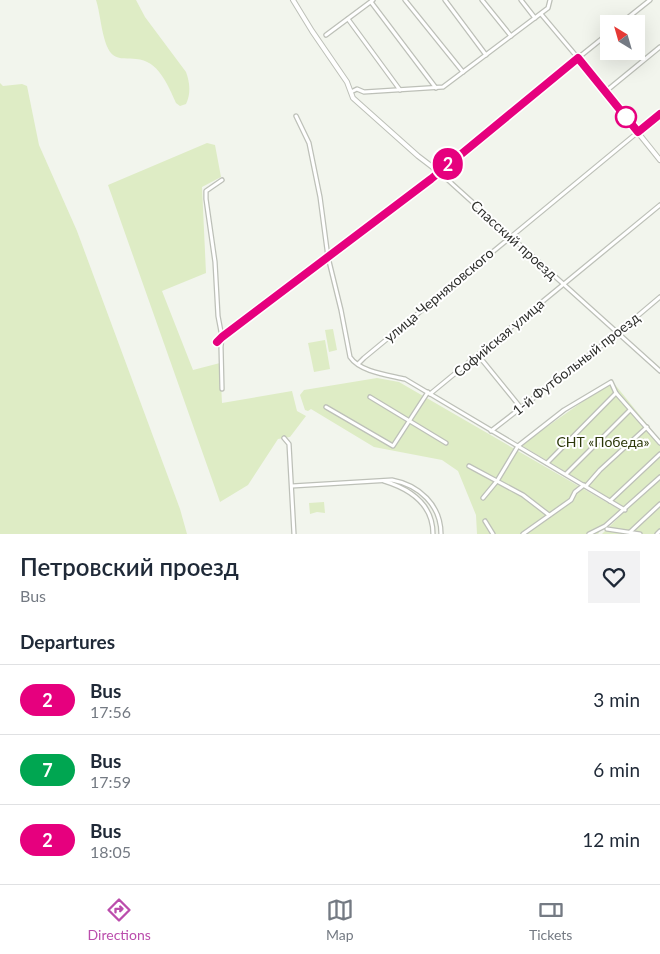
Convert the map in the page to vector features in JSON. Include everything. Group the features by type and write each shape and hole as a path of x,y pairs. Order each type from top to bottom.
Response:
{"street":[{"name":"Спасский проезд","path":"293,0 347,82 354,98 660,371"},
{"path":"405,0 463,72"},
{"path":"445,0 486,55"},
{"path":"482,0 511,36"},
{"path":"521,0 535,18"},
{"path":"351,92 357,89 364,92 443,87 541,14 548,8 550,0"},
{"path":"631,15 650,0"},
{"path":"326,35 372,1 436,88"},
{"path":"541,14 660,160"},
{"path":"348,18 400,90"},
{"path":"217,342 439,172 600,40"},
{"path":"605,92 660,46"},
{"name":"улица Черняховского","path":"358,364 510,236 660,114"},
{"path":"296,116 309,143 320,197 328,257 350,356 354,362 369,369 405,379 624,510"},
{"path":"222,180 206,191 222,337 220,347 222,389"},
{"name":"Софийская улица","path":"326,407 393,446 429,393 660,205"},
{"name":"1-й Футбольный проезд","path":"491,431 618,333 660,297"},
{"path":"478,355 521,408"},
{"path":"483,498 518,446 564,410 611,382 616,393 660,442"},
{"path":"547,463 616,393"},
{"path":"370,397 446,443"},
{"path":"566,474 630,410"},
{"path":"523,534 571,500 575,492 585,485 647,427"},
{"path":"284,438 289,444 292,486 290,490 294,534"},
{"path":"610,501 660,454"},
{"path":"469,466 523,495 549,516"},
{"path":"589,534 606,527 660,477"},
{"path":"292,486 392,480 403,482 419,491 432,504 441,526 441,534"},
{"path":"381,481 405,488 417,497 430,516 433,534"},
{"path":"630,532 660,504"},
{"path":"485,521 493,534"},
{"path":"606,527 640,534"},
{"path":"606,527 608,534"},
{"path":"657,534 660,531"}],"green space":[{"path":"96,0 136,0 145,17 186,72 189,96 186,104 180,106 176,103 161,75 150,64 144,60 115,57 109,51 104,38"},
{"path":"0,83 3,86 22,84 27,86 39,145 77,231 180,509 187,534 0,534"},
{"path":"207,143 215,145 221,177 202,187 206,273 162,291 193,370 220,363 222,403 292,391 297,411 306,416 290,437 278,439 248,485 220,502 108,185"},
{"path":"333,329 337,350 329,352 325,330"},
{"path":"325,340 330,369 314,372 308,343"},
{"path":"377,378 399,382 620,510 605,524 598,534 477,534 476,515 458,471 442,460 374,447 311,409 305,410 300,395 304,390"},
{"name":"СНТ «Победа»","path":"612,381 660,440 660,534 602,534 627,509 521,445"},
{"path":"324,502 325,513 317,512 310,514 309,503"}],"bus line":[{"name":"2","path":"217,342 431,179 578,58 638,132 660,114"}]}
